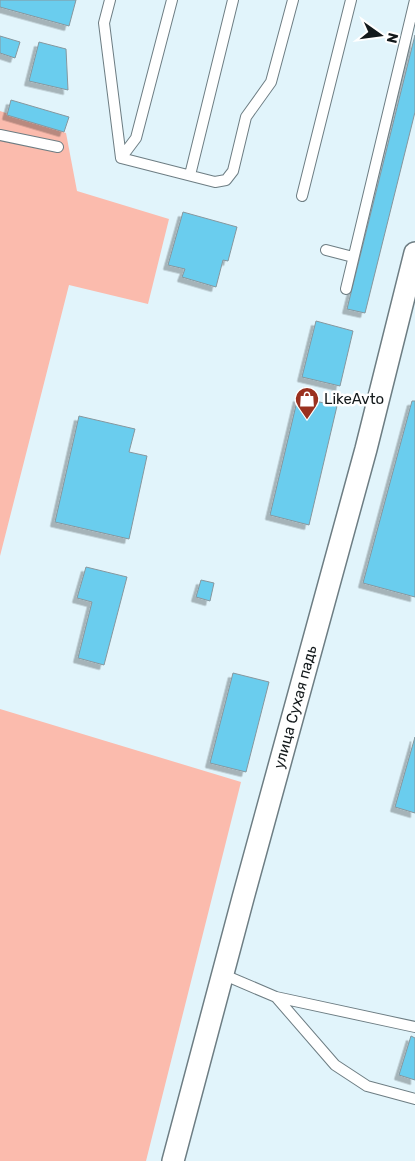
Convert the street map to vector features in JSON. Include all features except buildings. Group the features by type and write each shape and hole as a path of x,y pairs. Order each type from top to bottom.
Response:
{"street":[{"name":"улица Сухая падь","path":"173,1161 222,974 366,449 415,253"}],"lane":[{"path":"110,0 104,23 121,158"},
{"path":"121,158 136,138 172,0"},
{"path":"190,175 233,0"},
{"path":"121,158 215,182 226,180 233,171 246,117 271,82 292,0"},
{"path":"302,196 351,0"},
{"path":"346,289 415,0"},
{"path":"0,134 58,147"},
{"path":"326,250 354,257"},
{"path":"222,974 276,997 415,1027"},
{"path":"276,997 335,1066 367,1086 415,1099"}],"shaded area":[{"path":"0,111 66,133 77,191 169,219 148,304 69,285 0,556"},
{"path":"0,709 241,782 146,1161 0,1161"}],"place":[{"name":"LikeAvto","path":"307,420"}]}
